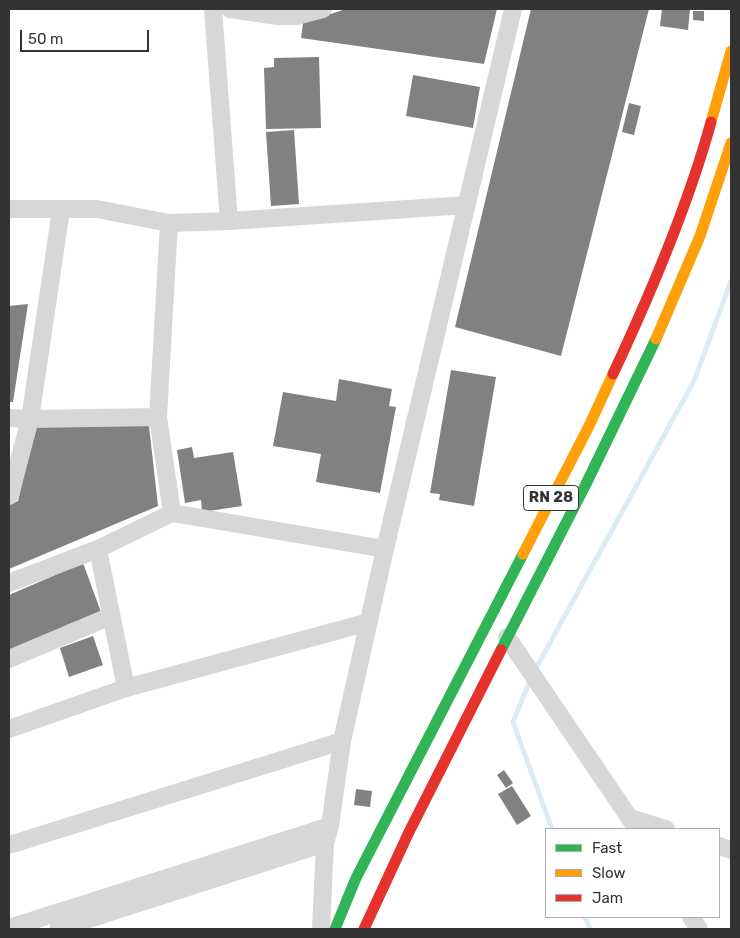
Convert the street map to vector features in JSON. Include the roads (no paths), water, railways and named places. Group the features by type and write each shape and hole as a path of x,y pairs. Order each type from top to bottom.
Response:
{"highway":[{"name":"RN 28","path":"335,929 356,878 588,426 639,318 680,214 706,141 731,51"},
{"name":"RN 28","path":"364,929 385,880 599,459 666,316 717,191 731,143"}],"street":[{"path":"213,9 229,220"},
{"path":"230,9 278,16 296,16 324,9"},
{"path":"320,929 328,835 342,741 385,549 514,9"},
{"path":"9,209 97,209 170,223 467,205"},
{"path":"9,496 30,420 61,210"},
{"path":"170,223 158,417 172,513"},
{"path":"9,418 30,420 158,417"},
{"path":"9,583 98,548 172,513 385,549"},
{"path":"98,548 126,688"},
{"path":"9,659 111,616"},
{"path":"9,730 126,688 369,622"},
{"path":"507,637 633,824 659,828"},
{"path":"9,845 342,741"},
{"path":"9,928 328,835"},
{"path":"58,929 328,835"},
{"path":"692,918 699,929"}],"waterway":[{"path":"535,670 694,381 731,281"},
{"path":"531,678 513,722 552,828"},
{"path":"585,918 590,929"}]}
